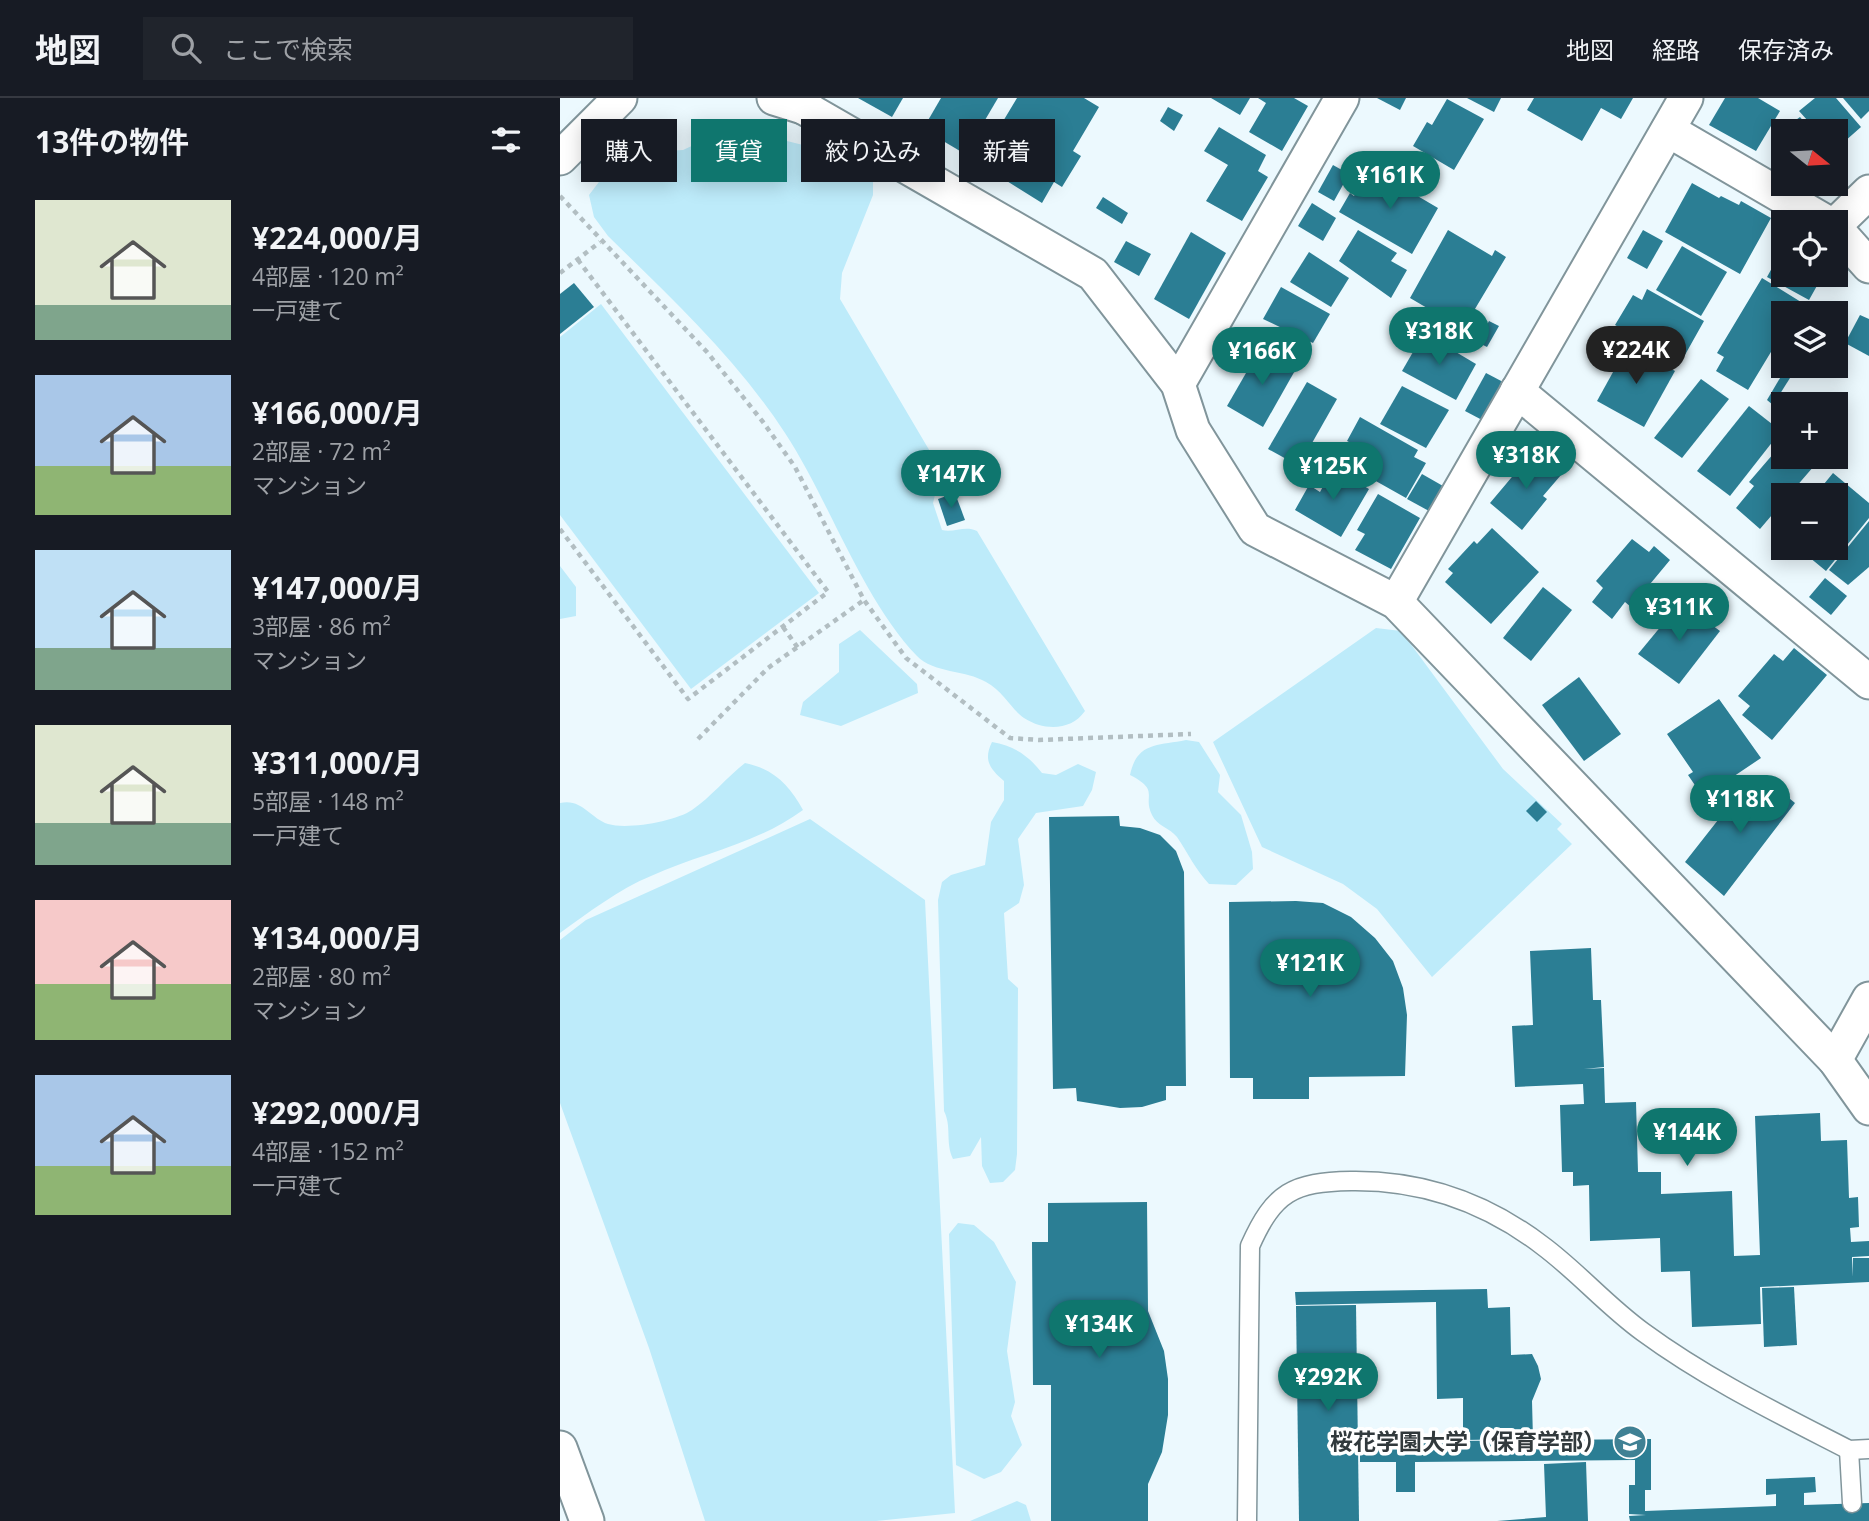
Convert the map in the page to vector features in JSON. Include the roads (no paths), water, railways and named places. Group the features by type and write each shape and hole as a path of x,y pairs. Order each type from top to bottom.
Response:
{"street":[{"path":"560,158 620,98"},
{"path":"1178,384 1342,98"},
{"path":"1396,602 1686,98"},
{"path":"794,101 1093,274 1178,384 1193,430 1255,529 1396,602 1835,1060 1869,1108"},
{"path":"1668,130 1805,210"},
{"path":"1848,213 1869,191"},
{"path":"1848,241 1869,266"},
{"path":"1517,391 1869,681"},
{"path":"1835,1060 1869,999"},
{"path":"560,1448 587,1521"}],"lane":[{"path":"1247,1521 1250,1246 1263,1217 1287,1192 1320,1182 1369,1181 1433,1189 1487,1209 1542,1245 1642,1331 1724,1386 1849,1450 1869,1449"},
{"path":"1849,1450 1852,1503"}],"place":[{"name":"桜花学園大学（保育学部）","path":"1630,1442"}]}
